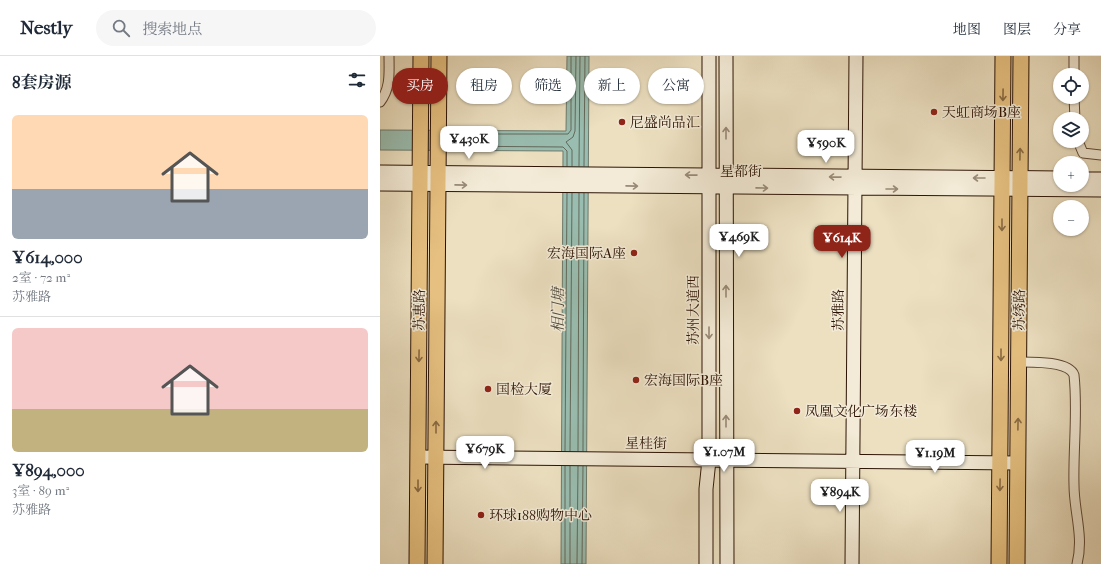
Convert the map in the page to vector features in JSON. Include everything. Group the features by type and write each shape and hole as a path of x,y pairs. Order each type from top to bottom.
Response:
{"main road":[{"name":"苏惠路","path":"417,564 421,56"},
{"name":"苏惠路","path":"435,564 439,56"},
{"name":"苏州大道西","path":"706,564 706,490 708,460 709,56"},
{"path":"726,56 727,564"},
{"name":"苏雅路","path":"852,564 856,56"},
{"name":"苏绣路","path":"999,564 1004,56"},
{"name":"苏绣路","path":"1017,564 1022,56"},
{"name":"星都街","path":"380,172 438,179 559,179 592,173 709,181"},
{"name":"星都街","path":"380,184 421,178"},
{"name":"星都街","path":"559,179 593,186 726,181 1020,184 1101,190"},
{"name":"星都街","path":"1020,184 1053,179"},
{"path":"1089,179 1101,179"},
{"name":"星桂街","path":"418,457 1017,463"}],"street":[{"path":"380,102 385,95 388,86 389,56"},
{"path":"1074,56 1074,68"},
{"path":"1081,148 1082,152 1101,155"},
{"path":"1019,362 1058,365 1068,368 1074,375 1074,488 1080,538 1080,555 1077,564"}],"water":[{"path":"567,56 589,56 589,68 584,68 584,104 589,104 586,564 561,564 563,151 380,150 380,130 566,131 566,104 576,104 576,68 567,68"}],"place":[{"name":"天虹商场B座","path":"934,112"},
{"name":"尼盛尚品汇","path":"622,122"},
{"name":"宏海国际A座","path":"634,253"},
{"name":"宏海国际B座","path":"636,380"},
{"name":"国检大厦","path":"488,389"},
{"name":"凤凰文化广场东楼","path":"797,411"},
{"name":"环球188购物中心","path":"481,515"}],"water label":[{"name":"相门塘","path":"558,310"}]}
